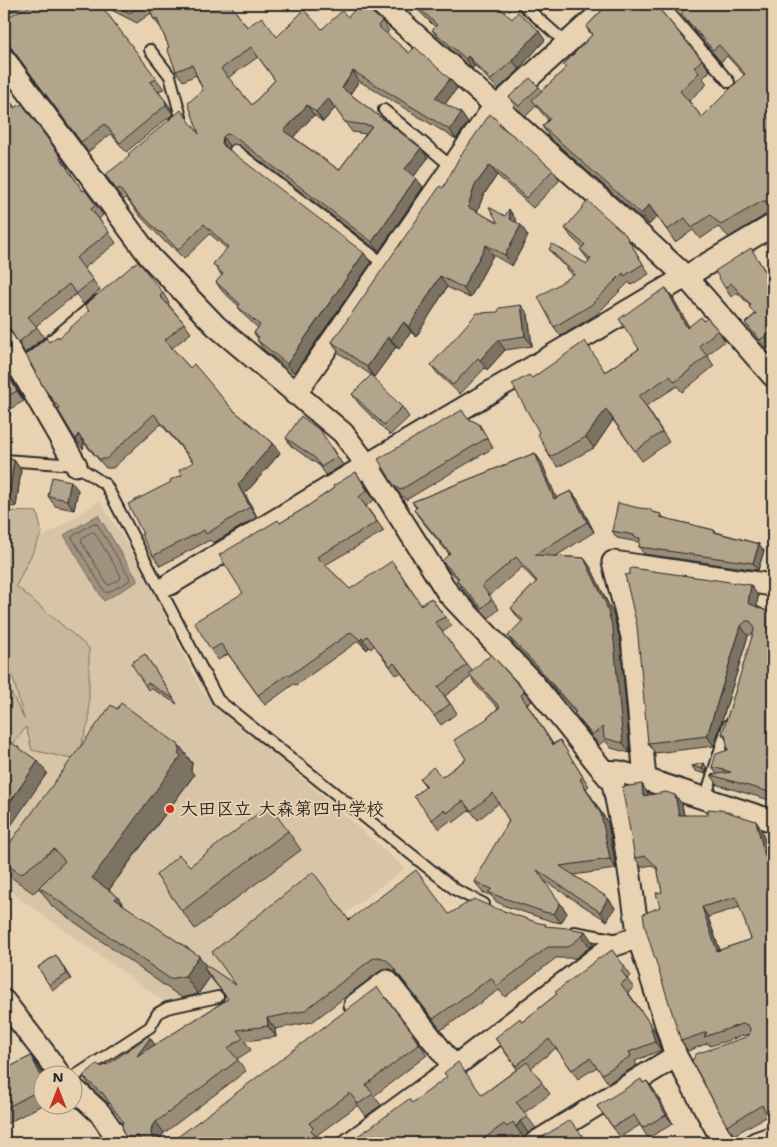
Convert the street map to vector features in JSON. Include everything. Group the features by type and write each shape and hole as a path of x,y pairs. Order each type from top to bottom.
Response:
{"street":[{"path":"381,4 686,277 773,376"},
{"path":"295,394 489,114 610,4"},
{"path":"4,59 101,182 147,260 216,326 343,433 367,465 448,592 534,684 614,783 626,849 633,940 682,1061 724,1143"},
{"path":"165,587 773,225"},
{"path":"4,341 76,465"},
{"path":"645,780 632,638 614,562 772,585"},
{"path":"603,771 620,772 773,821"},
{"path":"350,1143 454,1067 612,946 633,940"},
{"path":"341,1016 387,981 454,1067"},
{"path":"4,1001 52,1064"},
{"path":"535,1143 682,1061"},
{"path":"82,1096 100,1113 119,1143"},
{"path":"756,1143 773,1137"}],"lane":[{"path":"522,4 566,43"},
{"path":"662,4 729,82"},
{"path":"150,50 170,76 181,117 166,129"},
{"path":"384,110 452,167"},
{"path":"234,150 385,265"},
{"path":"19,367 106,294"},
{"path":"4,460 76,465 106,485 165,587 218,700 456,890 494,909"},
{"path":"705,799 731,714"},
{"path":"566,930 633,940"},
{"path":"82,1071 150,1027 158,1013 167,1008 218,997"}],"shaded area":[{"name":"大田区立 大森第四中学校","path":"100,501 154,589 169,626 202,691 405,868 231,1000 179,1012 4,887 4,562"},
{"path":"4,511 37,512 42,533 16,586 89,648 89,721 76,760 32,750 26,727 4,757 4,678 24,719 12,675 4,661"}],"water":[{"path":"98,515 138,581 104,601 64,535"}],"building":[{"path":"39,4 100,4 157,79 150,82 165,100 166,105 120,143 105,124 81,142 4,39 4,19 23,9"},
{"path":"112,4 144,4 130,13"},
{"path":"148,4 230,4 247,27 262,17 277,37 304,10 322,29 342,11 348,17 362,4 382,21 378,26 409,53 415,47 450,79 435,98 461,113 450,130 353,71 342,88 421,148 405,169 416,178 372,242 232,135 226,134 223,137 222,143 224,146 364,253 287,364 257,340 259,337 254,333 260,325 238,307 240,304 216,282 223,274 213,264 228,247 204,224 178,250 133,206 119,188 117,190 105,175 130,156 128,154 181,110 199,134 188,103 203,90 192,65 176,71 167,48 169,47 157,19 153,18","holes":["251,47 275,80 252,105 221,69","328,98 345,122 372,126 339,170 284,131 307,105 316,112"]},
{"path":"415,4 496,4 512,19 518,12 539,31 513,60 491,80 468,56 466,59 432,30 437,25"},
{"path":"608,4 655,4 702,60 694,67 699,73 680,91 702,117 745,74 719,45 713,50 681,13 692,4 773,4 773,199 770,202 764,201 759,203 721,225 710,215 692,228 685,218 667,230 649,205 641,214 542,126 550,119 532,100 566,68 563,65 593,34 586,27"},
{"path":"530,78 539,87 519,106 509,97"},
{"path":"4,92 14,108 22,104 61,157 83,191 85,190 96,205 91,209 109,232 76,258 93,280 76,294 69,284 28,317 37,327 18,343 4,321 4,300 9,296 4,291"},
{"path":"490,114 500,123 499,125 553,170 526,198 490,165 475,185 468,207 498,223 489,207 505,216 509,209 510,219 521,225 505,255 486,245 463,288 440,276 409,327 404,322 391,339 388,337 367,367 332,342 440,186 443,188 459,158"},
{"path":"588,201 625,234 643,264 624,276 623,273 591,305 554,327 538,297 575,274 549,249 552,244 587,264 591,259 580,249 585,245 565,228"},
{"path":"751,248 773,285 773,335 771,332 760,340 745,323 756,314 749,307 751,305 731,283 725,288 715,271"},
{"path":"138,261 163,293 160,296 184,323 165,340 190,368 194,364 232,409 273,443 238,485 250,507 206,534 204,530 153,556 128,504 182,475 179,470 194,462 154,414 106,459 99,459 78,434 76,440 58,410 60,409 44,388 26,355 46,338 49,342 58,336 59,338 89,311 85,305"},
{"path":"666,288 687,328 701,317 704,321 707,318 718,330 699,346 707,356 675,382 670,376 639,396 662,432 635,451 606,409 586,437 550,457 538,434 539,432 512,384 529,375 532,378 585,341 605,372 639,349 619,319"},
{"path":"521,305 525,336 498,340 453,385 431,365 477,313 498,312 499,308"},
{"path":"4,368 17,391 4,398"},
{"path":"371,375 402,407 384,425 352,394"},
{"path":"462,410 467,418 479,424 487,438 400,490 395,487 378,459"},
{"path":"301,416 321,431 337,457 321,467 315,458 286,438"},
{"path":"535,453 554,499 571,491 587,522 535,555 584,558 606,604 613,629 623,743 604,738 603,727 592,735 574,713 576,712 536,665 508,636 523,620 511,608 537,581 516,557 482,586 492,599 482,608 456,580 459,578 442,561 450,553 414,510 417,507 412,502"},
{"path":"4,458 14,460 9,498 4,497"},
{"path":"356,472 367,490 359,497 377,522 317,557 350,589 392,561 421,605 431,598 445,617 435,622 467,665 438,687 450,704 434,716 394,663 390,666 367,636 360,640 351,632 289,676 288,674 258,695 221,644 211,650 194,622 243,593 219,555 278,520 280,523 305,508 334,488 333,486"},
{"path":"52,477 71,481 67,500 48,496"},
{"path":"618,503 650,509 652,512 661,514 660,517 714,530 714,532 759,544 753,563 639,547 640,538 612,531"},
{"path":"630,569 751,585 748,603 773,614 773,793 711,775 731,772 712,767 716,754 728,750 725,734 722,734 754,630 754,626 750,621 746,621 741,626 707,736 648,743 637,626 625,575 630,574"},
{"path":"145,654 174,699 148,683 145,685 131,663"},
{"path":"491,654 525,692 521,695 553,745 560,740 583,777 580,779 601,814 610,859 560,866 608,898 600,912 537,870 560,903 554,914 488,892 492,889 475,882 482,866 509,821 493,793 471,811 463,801 447,813 444,810 432,820 414,796 427,786 420,779 433,767 442,777 466,759 454,740 485,720 500,707 469,674"},
{"path":"121,703 179,745 178,753 181,756 92,878 117,896 115,899 199,956 185,976 170,979 39,887 65,861 54,849 21,874 4,863 4,851 111,705 117,709"},
{"path":"9,741 38,761 4,811 4,748"},
{"path":"704,763 702,769 692,766"},
{"path":"642,784 643,796 666,792 675,795 679,815 708,815 708,809 721,810 756,821 766,860 773,859 773,881 771,880 773,886 773,1118 767,1115 762,1105 727,1126 692,1061 696,1054 746,1037 749,1035 750,1029 748,1025 742,1024 704,1037 707,1032 681,1041 645,927 643,914 660,907 656,893 662,892 657,867 646,856 635,858 622,787","holes":["736,897 751,939 717,951 702,907"]},
{"path":"269,805 288,831 182,911 156,875 179,855 190,866"},
{"path":"416,870 449,914 474,899 492,907 546,924 545,926 585,931 582,936 568,947 548,947 497,986 491,978 433,1019 389,962 378,957 372,959 304,1011 267,1018 268,1026 237,1030 243,1038 228,1048 238,1060 152,1126 153,1140 159,1143 143,1143 137,1135 130,1141 123,1133 123,1122 102,1092 83,1076 97,1064 102,1067 107,1065 148,1036 150,1038 137,1056 228,999 204,968 206,965 236,985 212,952 313,872 349,920"},
{"path":"612,950 625,967 621,970 627,979 621,984 649,1022 655,1042 629,1052 631,1056 602,1074 590,1058 572,1070 549,1039 516,1066 495,1038 520,1018 522,1022 557,994 555,992"},
{"path":"56,955 67,974 49,985 38,967"},
{"path":"377,987 413,1033 419,1044 366,1085 373,1094 358,1104 350,1093 309,1123 313,1128 311,1130 322,1143 166,1143 171,1142"},
{"path":"31,1056 35,1064 32,1064 32,1094 4,1109 4,1070"},
{"path":"458,1062 482,1095 527,1062 542,1082 516,1102 528,1117 520,1121 516,1127 513,1122 507,1127 504,1124 478,1143 347,1143 409,1099 412,1103 447,1077 444,1073"},
{"path":"641,1079 643,1083 647,1081 666,1115 642,1128 634,1115 613,1127 597,1106"},
{"path":"570,1120 588,1143 530,1143 534,1142"},
{"path":"773,1137 773,1143 763,1143"},
{"path":"29,1139 82,1139 82,1143 29,1143"}],"place":[{"name":"大田区立 大森第四中学校","path":"170,809"}]}
